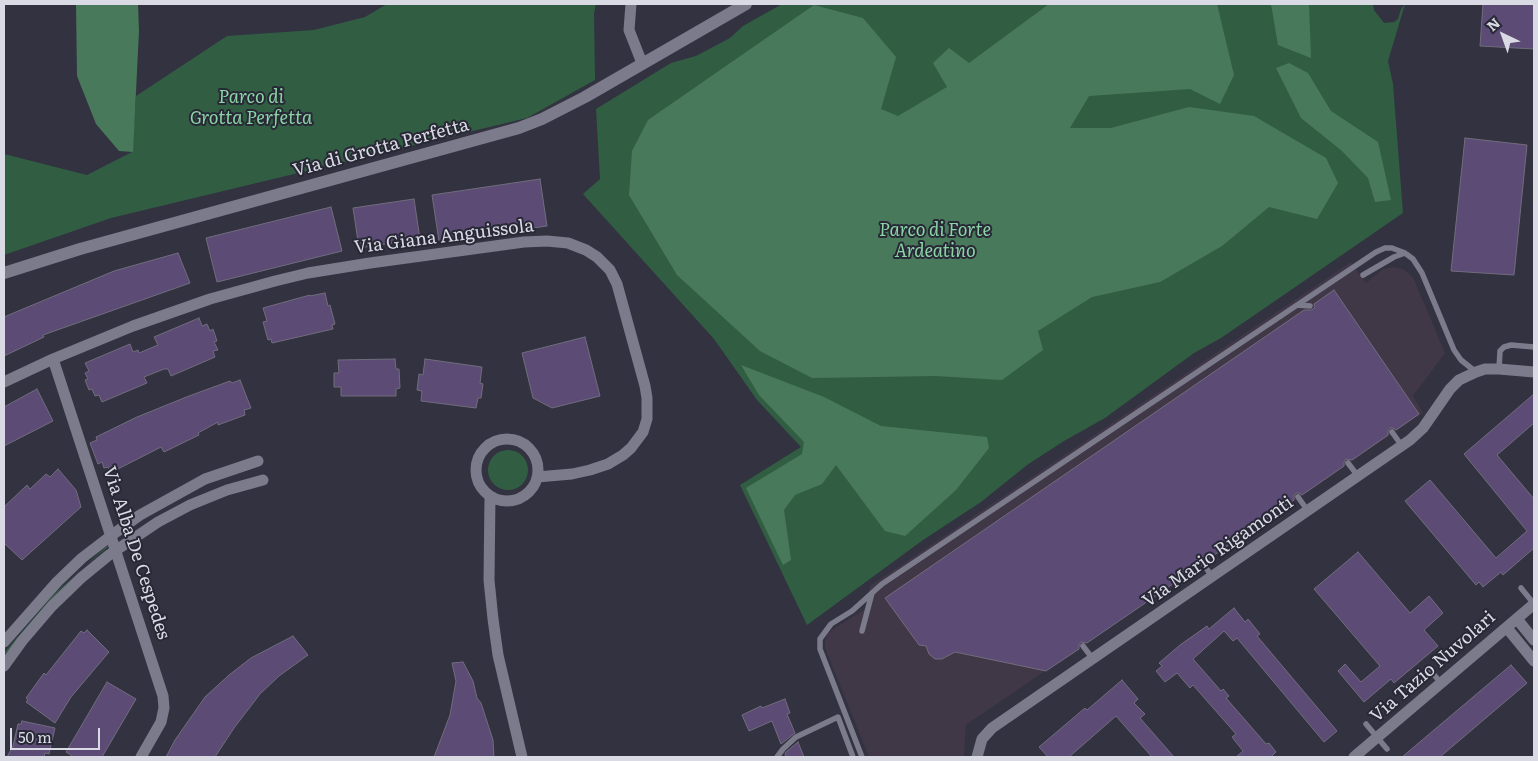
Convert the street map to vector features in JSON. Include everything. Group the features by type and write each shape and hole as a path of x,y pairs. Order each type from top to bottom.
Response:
{"street":[{"path":"631,4 629,30 642,64"},
{"name":"Via di Grotta Perfetta","path":"4,274 80,249 501,134 551,115 746,4"},
{"name":"Via Giana Anguissola","path":"4,382 53,358 188,306 308,273 524,242 547,241 568,243 586,250 597,257 610,270 617,284 645,386 647,419 643,432 635,443 623,455 608,464 572,474 537,477"},
{"name":"Via Alba De Cespedes","path":"53,358 117,550 164,700 164,713 161,722 142,757"},
{"name":"Via Mario Rigamonti","path":"977,757 982,739 992,728 1402,446 1423,428 1459,380 1476,372 1499,368 1534,372"},
{"path":"511,440 525,445 535,456 537,477 531,490 518,499 504,501 490,496 480,485 477,470 480,456 490,445 496,442 511,440"},
{"path":"4,642 57,582 82,558 140,515 205,479 258,461"},
{"path":"4,666 22,641 52,606 81,578 117,550 152,526 190,505 227,490 263,480"},
{"path":"490,496 489,580 492,619 498,655 522,757"},
{"name":"Via Tazio Nuvolari","path":"1354,757 1534,604"},
{"path":"1517,619 1534,640"},
{"path":"1506,628 1534,661"}],"lane":[{"path":"862,757 820,649 820,639 831,624 852,611 882,584 1376,252 1392,248 1405,253 1413,259 1422,273 1454,350 1461,360 1476,372"},
{"path":"1363,275 1394,257 1405,253"},
{"path":"862,631 873,588 1293,305 1310,306"},
{"path":"1499,368 1500,351 1504,347 1511,345 1534,347"},
{"path":"1392,432 1402,446"},
{"path":"1348,463 1358,476"},
{"path":"1298,498 1308,511"},
{"path":"1203,563 1212,577"},
{"path":"1521,588 1534,604"},
{"path":"1083,646 1093,659"},
{"path":"1430,670 1441,683"},
{"path":"777,757 796,737 838,717 853,757"},
{"path":"1366,724 1387,749"}],"shaded area":[{"path":"1351,262 1366,283 1383,269 1394,267 1403,269 1413,277 1445,353 1413,396 1423,413 966,725 964,757 869,757 825,648 825,640 832,630 865,609 870,586"}],"green space":[{"path":"76,4 138,4 139,31 133,152 119,151 96,124 77,76"},
{"name":"Parco di Grotta Perfetta","path":"387,4 596,4 594,13 595,80 527,118 111,218 4,255 4,154 87,175 132,152 136,96 227,36 314,30 365,17"},
{"name":"Parco di Forte Ardeatino","path":"782,4 1373,4 1374,10 1384,23 1394,22 1398,19 1401,9 1405,4 1388,61 1393,84 1403,213 1221,338 1194,353 1105,418 1027,465 981,502 923,540 807,625 740,485 801,447 757,400 714,339 583,194 600,179 596,109 671,63 696,56 730,38 743,26"},
{"path":"1049,4 1217,4 1234,75 1220,104 1190,89 1089,96 1070,128 1111,128 1189,107 1254,116 1326,158 1338,183 1317,219 1269,207 1222,246 1160,282 1092,297 1038,331 1043,350 1002,380 936,376 812,378 760,351 677,275 629,195 632,151 648,120 814,5 863,18 896,57 881,109 898,116 947,87 933,63 949,48 969,63"},
{"path":"1271,4 1309,4 1311,58 1278,45"},
{"path":"1289,63 1308,73 1331,111 1378,142 1391,200 1375,202 1368,178 1342,151 1301,118 1276,68"},
{"path":"741,365 824,397 881,426 987,437 989,448 956,490 905,536 885,531 836,465 822,484 795,495 784,510 791,560 783,565 746,488 802,454 804,442 759,395"},
{"path":"508,450 522,456 528,470 522,484 508,490 494,484 488,470 494,456"},
{"path":"107,546 108,547 85,566"},
{"path":"76,574 56,594 4,656 4,653 55,593"}],"building":[{"path":"1483,4 1534,4 1534,49 1480,46"},
{"path":"1465,138 1527,145 1514,275 1451,271"},
{"path":"540,179 547,226 439,241 432,195"},
{"path":"414,199 420,239 359,248 353,208"},
{"path":"331,207 342,251 217,282 206,238"},
{"path":"178,253 190,283 43,335 44,337 4,356 4,317 114,271"},
{"path":"1334,290 1419,414 1396,430 1390,428 1388,435 1352,460 1346,459 1344,466 1302,495 1296,493 1294,500 1207,560 1200,559 1199,566 1087,643 1081,642 1079,649 1046,671 955,652 942,659 935,659 929,654 926,646 919,645 885,598 1304,310 1312,310 1315,307 1314,304"},
{"path":"325,293 335,324 332,325 333,329 272,343 271,339 268,340 263,322 267,321 263,308 310,295"},
{"path":"199,318 202,326 207,324 210,331 213,329 217,341 214,342 218,350 213,351 215,357 171,376 168,369 164,369 144,377 147,383 102,402 99,395 95,396 92,389 89,390 85,380 88,379 85,373 89,371 85,363 130,344 133,352 138,350 139,353 158,345 154,337"},
{"path":"585,337 600,396 552,408 533,398 522,353"},
{"path":"395,359 396,369 399,369 400,388 396,389 396,396 341,396 341,387 334,387 334,373 339,373 338,360"},
{"path":"425,359 482,367 480,383 483,384 481,398 478,398 476,408 421,401 422,391 417,390 419,374 423,375"},
{"path":"240,380 251,408 244,410 245,415 218,425 218,422 198,433 199,435 164,452 161,447 110,473 108,467 104,468 102,462 98,464 90,443 97,440 96,437 137,417 189,396 230,381 232,383"},
{"path":"37,389 53,421 4,446 4,407"},
{"path":"1534,394 1534,423 1497,455 1534,499 1534,548 1503,575 1501,572 1483,587 1479,582 1476,585 1405,501 1430,480 1496,558 1527,531 1464,454"},
{"path":"58,469 76,490 81,507 22,560 4,543 4,507 27,485 30,489 46,474 50,477"},
{"path":"1358,552 1410,613 1429,596 1443,613 1424,630 1438,646 1394,683 1391,679 1364,702 1338,671 1345,664 1361,682 1380,666 1314,589"},
{"path":"1234,608 1245,622 1248,619 1260,634 1257,636 1337,731 1324,742 1237,638 1233,641 1224,631 1193,659 1221,691 1223,689 1229,696 1226,698 1266,744 1269,743 1276,752 1271,757 1236,757 1243,751 1232,737 1236,734 1193,685 1190,688 1177,673 1165,682 1156,671 1162,666 1159,663 1180,645 1207,626 1209,629"},
{"path":"87,630 109,652 71,697 55,723 26,702 28,700 26,698 44,673 46,675 81,631 84,633"},
{"path":"293,636 308,655 279,676 260,694 215,757 166,757 175,740 205,697 251,658"},
{"path":"463,662 473,681 477,698 481,703 493,740 494,757 434,757 450,715 456,681 452,663"},
{"path":"1511,665 1527,683 1440,757 1402,757"},
{"path":"1122,680 1138,699 1134,703 1145,714 1140,718 1174,757 1152,757 1116,716 1069,757 1048,757 1039,747"},
{"path":"107,682 136,699 102,757 74,757 66,752"},
{"path":"785,699 790,713 787,714 795,733 781,744 772,721 749,731 742,715 761,706 762,708"},
{"path":"22,721 55,728 49,754 45,753 44,757 7,757 13,746 18,724 21,724"},
{"path":"798,742 804,757 786,757 786,752"}]}
